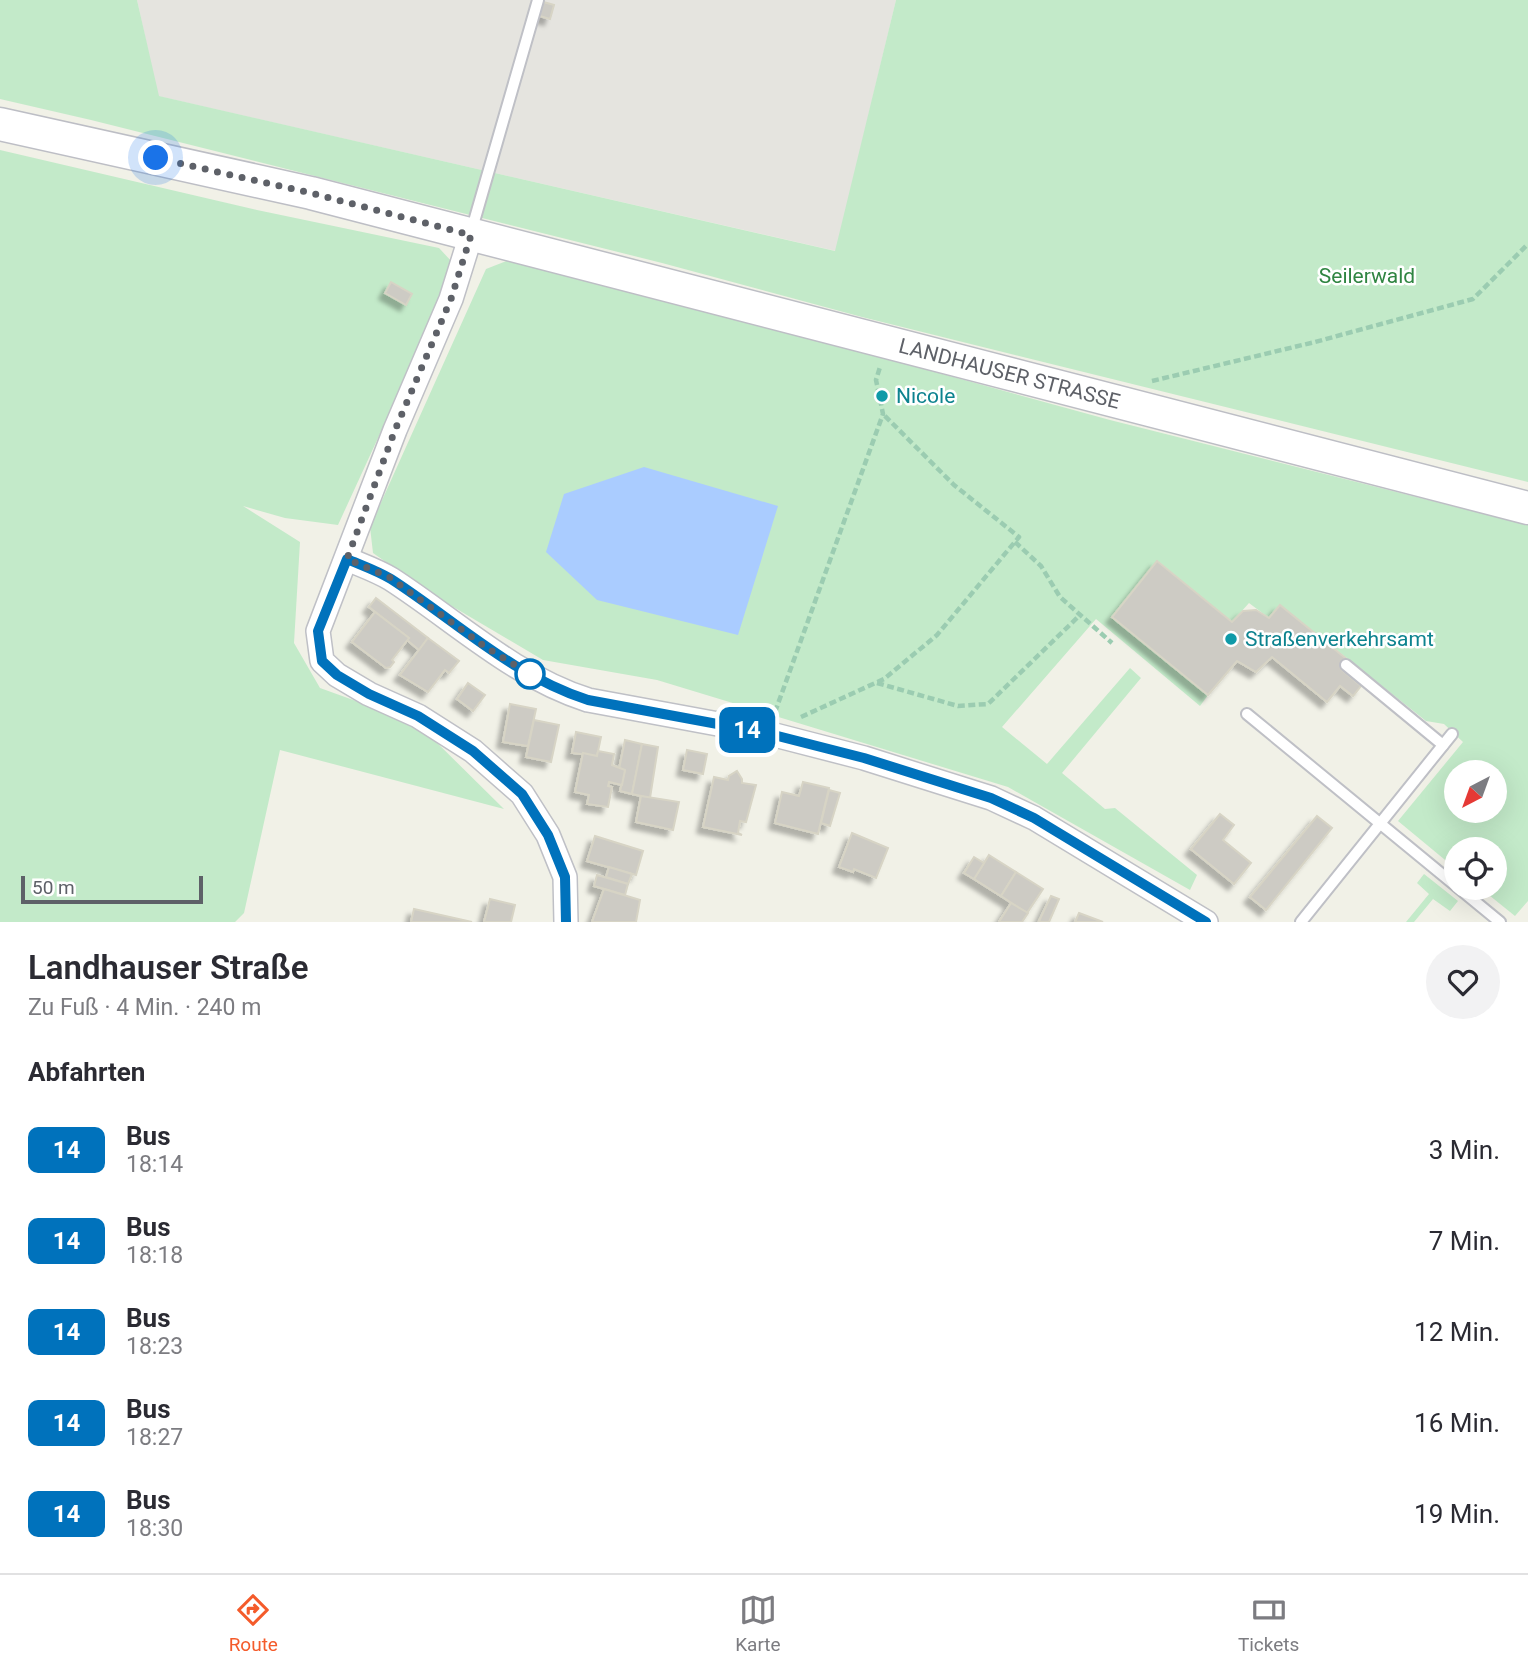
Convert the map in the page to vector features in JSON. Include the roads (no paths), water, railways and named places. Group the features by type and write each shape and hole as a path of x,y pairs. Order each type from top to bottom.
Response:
{"main road":[{"name":"LANDHAUSER STRASSE","path":"0,124 311,193 1528,508"}],"street":[{"path":"471,235 451,299 395,430 318,631 322,661 337,675 369,694 418,716 473,751 522,794 548,835 565,877 566,922"},
{"path":"347,559 389,577 487,648 545,684 566,693 588,700 766,733 864,758 991,798 1034,818 1206,922"}],"lane":[{"path":"471,235 538,0"},
{"path":"1346,665 1443,745"},
{"path":"1247,714 1500,922"},
{"path":"1301,922 1452,734"}],"water":[{"path":"644,467 778,506 738,635 597,600 546,552 564,494"}],"place":[{"name":"Nicole","path":"882,396"},
{"name":"Straßenverkehrsamt","path":"1231,639"}],"park label":[{"name":"Seilerwald","path":"1367,276"}]}
